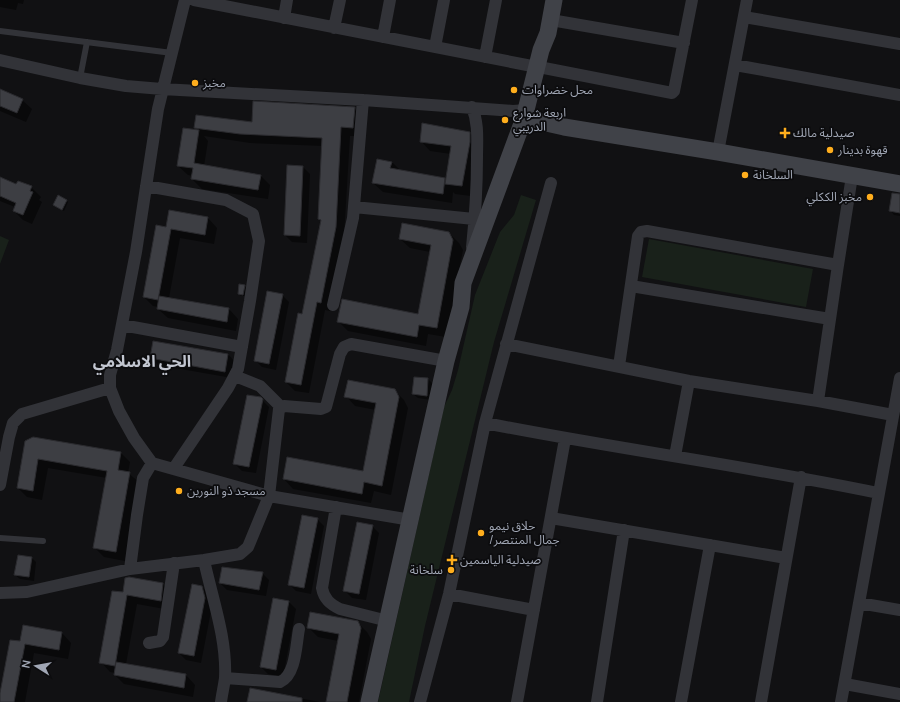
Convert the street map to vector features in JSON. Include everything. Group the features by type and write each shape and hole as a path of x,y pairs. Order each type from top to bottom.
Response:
{"street":[{"path":"185,0 162,89 154,128 136,252 122,325 110,375 110,388 119,411 134,438 152,462 269,496 411,520"},
{"path":"194,0 236,4 284,18 671,94 674,92 692,0"},
{"path":"284,18 287,0"},
{"path":"334,28 340,0"},
{"path":"383,37 390,0"},
{"path":"435,47 444,0"},
{"path":"485,57 496,0"},
{"path":"369,702 446,360 460,306 463,283 470,260 497,193 526,114 540,68 548,51 554,0"},
{"path":"719,148 747,0"},
{"path":"744,17 900,44"},
{"path":"550,26 684,43"},
{"path":"0,60 80,78 126,86 472,107 526,114 564,127 900,174"},
{"path":"734,65 900,95"},
{"path":"333,305 354,207 363,100"},
{"path":"470,260 474,219 478,126 476,115 472,107"},
{"path":"460,306 472,287 525,145 526,114"},
{"path":"719,148 852,176 900,184"},
{"path":"818,401 852,176"},
{"path":"420,702 449,594 485,423 551,183"},
{"path":"146,186 226,200 253,214 259,241 238,369 228,388 174,468"},
{"path":"354,207 474,219"},
{"path":"619,366 638,236 641,232 647,231 838,265"},
{"path":"631,286 830,319"},
{"path":"122,325 242,347"},
{"path":"235,376 260,386 281,407 321,409 326,407 340,354 344,347 352,344 446,360"},
{"path":"506,344 688,381 818,401 893,415"},
{"path":"841,702 878,492 900,378"},
{"path":"675,456 688,381"},
{"path":"0,485 13,423 22,414 110,388"},
{"path":"0,593 27,592 130,569 240,554 248,547 269,496 278,412 281,407"},
{"path":"485,423 565,439 801,477 878,492"},
{"path":"517,702 565,439"},
{"path":"130,569 143,478 152,462"},
{"path":"761,702 801,477"},
{"path":"336,507 322,588 323,595 332,605 340,609 388,621"},
{"path":"551,518 786,558"},
{"path":"597,702 624,530"},
{"path":"681,702 710,545"},
{"path":"204,560 223,643 225,678 220,702"},
{"path":"150,643 160,641 163,637 174,563"},
{"path":"449,594 534,610"},
{"path":"859,603 900,610"},
{"path":"225,678 280,682 286,680 293,667 299,629"},
{"path":"844,684 900,694"}],"lane":[{"path":"0,31 172,53"},
{"path":"80,78 87,42"},
{"path":"0,538 43,541"}],"shaded area":[{"path":"521,195 536,200 494,342 425,626 409,702 378,702 444,407 452,390 458,370 475,295 500,232 514,215"},
{"path":"0,236 9,240 0,264"},
{"path":"649,239 813,269 806,307 642,277"}],"building":[{"path":"0,89 23,99 17,113 0,106"},
{"path":"253,101 355,107 353,128 341,127 336,227 321,303 317,302 301,385 285,382 298,313 302,314 321,220 318,219 322,138 240,134 194,128 196,115 252,122"},
{"path":"422,123 470,132 470,142 462,186 445,184 451,146 420,142"},
{"path":"183,128 199,130 194,163 261,175 258,190 191,179 193,168 177,166"},
{"path":"377,159 392,162 390,168 445,178 443,194 372,183"},
{"path":"287,165 303,166 300,236 284,235"},
{"path":"0,177 16,184 18,181 32,186 30,191 33,192 23,215 13,211 16,203 0,196"},
{"path":"892,193 900,194 900,213 889,211"},
{"path":"58,195 67,200 62,210 53,205"},
{"path":"169,210 208,217 205,235 171,229 158,300 143,297 156,225 166,227"},
{"path":"402,223 449,232 453,240 437,328 419,325 417,337 337,322 342,299 418,314 431,245 399,239"},
{"path":"239,284 245,285 243,295 238,294"},
{"path":"267,291 283,294 269,364 254,361"},
{"path":"159,296 229,308 227,322 157,309"},
{"path":"153,341 228,354 225,372 150,358"},
{"path":"414,377 428,378 427,396 412,394"},
{"path":"348,380 395,389 399,397 382,486 364,482 362,494 283,479 287,457 363,471 376,403 344,397"},
{"path":"247,395 261,397 263,399 249,467 233,464"},
{"path":"33,437 121,452 118,470 130,472 116,552 93,548 107,471 38,459 33,491 17,488 25,441"},
{"path":"302,515 318,518 304,588 288,585"},
{"path":"357,522 373,525 359,594 343,591"},
{"path":"18,555 32,557 29,577 14,575"},
{"path":"222,567 263,572 259,590 219,583"},
{"path":"129,577 163,583 161,601 127,595 115,666 99,663 112,591 123,592 125,578"},
{"path":"192,584 202,586 205,598 194,656 178,653"},
{"path":"273,598 289,601 276,670 260,667"},
{"path":"310,612 358,621 361,628 347,702 326,702 339,634 307,628"},
{"path":"23,625 62,632 59,650 25,644 14,702 0,702 0,693 10,640 20,641"},
{"path":"116,662 186,674 184,688 114,675"},
{"path":"250,688 302,698 302,702 247,702"}],"place":[{"name":"مخبز","path":"195,83"},
{"name":"محل خضراوات","path":"514,90"},
{"name":"اربعة شوارع الدريبي","path":"505,120"},
{"name":"صيدلية مالك","path":"785,133"},
{"name":"قهوة بدينار","path":"830,150"},
{"name":"السلخانة","path":"745,175"},
{"name":"مخبز الككلي","path":"870,197"},
{"name":"مسجد ذو النورين","path":"179,491"},
{"name":"حلاق نيمو /جمال المنتصر","path":"481,533"},
{"name":"صيدلية الياسمين","path":"452,560"},
{"name":"سلخانة","path":"451,570"}],"district":[{"name":"الحي الاسلامي","path":"142,361"}]}
